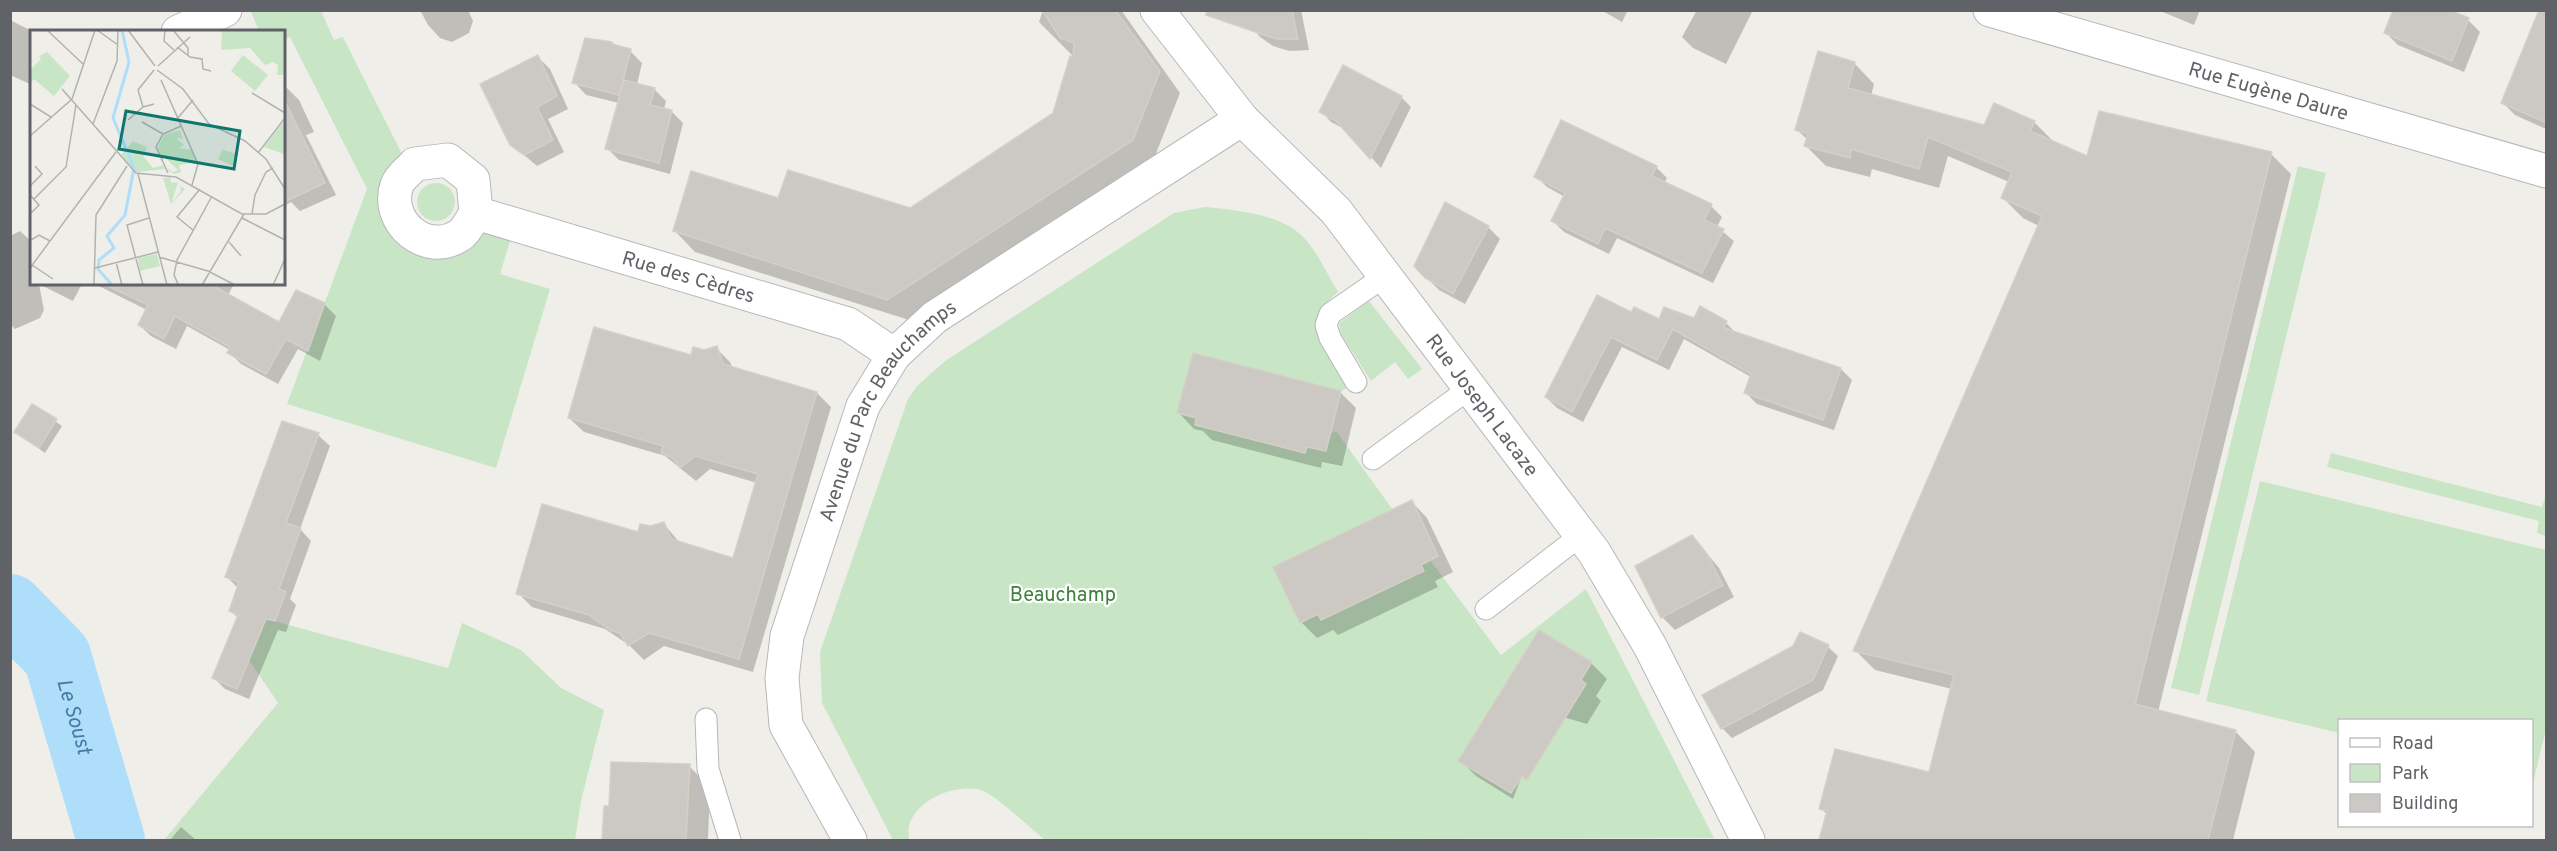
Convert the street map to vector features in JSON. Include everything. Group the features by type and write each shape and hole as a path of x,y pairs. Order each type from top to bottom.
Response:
{"street":[{"path":"182,30 225,10"},
{"name":"Rue Joseph Lacaze","path":"1158,10 1242,119 1335,211 1581,534 1650,646 1748,840"},
{"name":"Rue Eugène Daure","path":"1990,10 2547,171"},
{"name":"Avenue du Parc Beauchamps","path":"849,840 786,725 782,678 787,636 863,406 894,355 935,317 1242,119"},
{"name":"Rue des Cèdres","path":"476,213 848,324 894,355"}],"lane":[{"path":"1356,382 1330,338 1326,325 1330,314 1385,276"},
{"path":"1373,459 1470,388"},
{"path":"1486,609 1581,534"},
{"path":"706,719 708,769 730,840"}],"green space":[{"path":"255,10 321,11 334,40 343,37 403,156 397,241 421,257 442,259 462,250 484,232 510,241 500,274 550,289 496,468 287,404 367,189 290,37 285,40 285,30 259,30 251,12"},
{"path":"2298,166 2326,173 2199,695 2171,688"},
{"path":"436,183 450,188 455,202 450,216 436,221 422,216 417,202 422,188"},
{"name":"Beauchamp","path":"1205,207 1245,212 1273,219 1297,231 1311,246 1338,292 1325,304 1318,316 1319,339 1349,387 1341,391 1193,353 1177,413 1196,418 1195,425 1305,453 1307,447 1326,451 1330,434 1336,431 1393,510 1300,622 1318,614 1321,620 1423,571 1421,565 1430,560 1501,655 1586,589 1714,838 1045,840 989,794 973,789 962,789 939,795 929,801 913,816 909,828 909,840 893,840 822,703 820,652 908,399 917,386 945,361 1174,213"},
{"path":"1369,301 1422,369 1408,379 1395,362 1371,381 1341,334 1339,323"},
{"path":"2331,453 2542,507 2546,494 2546,536 2537,533 2539,521 2327,467"},
{"path":"2260,481 2546,550 2546,729 2534,779 2533,719 2338,719 2338,733 2206,701"},
{"path":"266,619 448,668 462,623 521,650 561,688 604,710 581,801 575,840 164,840 278,703 249,660"}],"building":[{"path":"1042,10 1115,10 1160,71 1133,140 887,300 673,231 691,171 778,198 788,170 910,208 1053,113 1070,56 1073,57 1074,43 1060,38"},
{"path":"1207,10 1292,10 1298,39 1276,39 1206,15"},
{"path":"2393,10 2449,10 2469,18 2452,61 2384,33"},
{"path":"2539,10 2547,10 2547,123 2501,103"},
{"path":"585,38 612,42 612,44 631,49 619,95 572,83"},
{"path":"1818,51 1855,62 1848,88 1984,125 1994,103 2035,121 2030,131 2087,156 2099,111 2272,152 2135,704 2236,730 2208,840 1819,840 1827,811 1819,809 1835,749 1929,772 1954,675 1853,651 2042,216 2001,198 2012,172 1928,137 1919,169 1851,149 1850,158 1804,146 1808,134 1795,130"},
{"path":"538,55 557,96 537,107 553,140 524,155 510,145 480,84"},
{"path":"1343,65 1402,96 1370,159 1336,121 1319,112"},
{"path":"624,80 655,88 650,105 672,110 659,163 605,149"},
{"path":"285,101 325,183 285,202"},
{"path":"1561,120 1657,166 1652,176 1712,204 1704,220 1724,229 1702,273 1605,228 1598,244 1551,221 1565,193 1534,177"},
{"path":"1445,202 1489,226 1453,294 1425,278 1414,266"},
{"path":"106,285 212,285 279,322 296,290 325,303 308,351 286,339 266,374 227,353 230,347 175,316 164,339 138,325 148,305"},
{"path":"1597,295 1631,312 1634,307 1659,319 1664,307 1694,318 1700,306 1727,321 1724,328 1841,368 1823,420 1744,393 1751,374 1673,329 1657,360 1611,337 1572,412 1545,397"},
{"path":"594,327 691,355 693,347 704,350 717,346 723,364 817,392 739,659 649,633 628,646 620,633 610,630 589,615 516,594 542,504 638,532 640,524 651,526 664,522 671,539 733,558 758,474 695,456 680,468 672,457 661,454 663,446 568,418"},
{"path":"1193,353 1341,391 1326,451 1307,447 1305,453 1195,425 1196,418 1177,413"},
{"path":"32,404 57,419 39,448 14,432"},
{"path":"282,421 319,433 286,523 301,528 279,589 286,592 275,621 266,619 237,689 212,678 238,615 229,611 239,582 225,577"},
{"path":"1412,500 1438,556 1421,565 1424,571 1321,620 1318,614 1300,623 1273,567"},
{"path":"1692,535 1707,554 1723,585 1661,618 1635,566"},
{"path":"1539,630 1592,662 1581,680 1586,684 1527,780 1522,776 1511,793 1458,761"},
{"path":"1800,632 1829,645 1813,680 1721,729 1702,695 1793,646"},
{"path":"611,762 690,764 686,840 602,840 604,806 609,806"}],"waterway":[{"name":"Le Soust","path":"10,608 57,656 111,840"}]}
